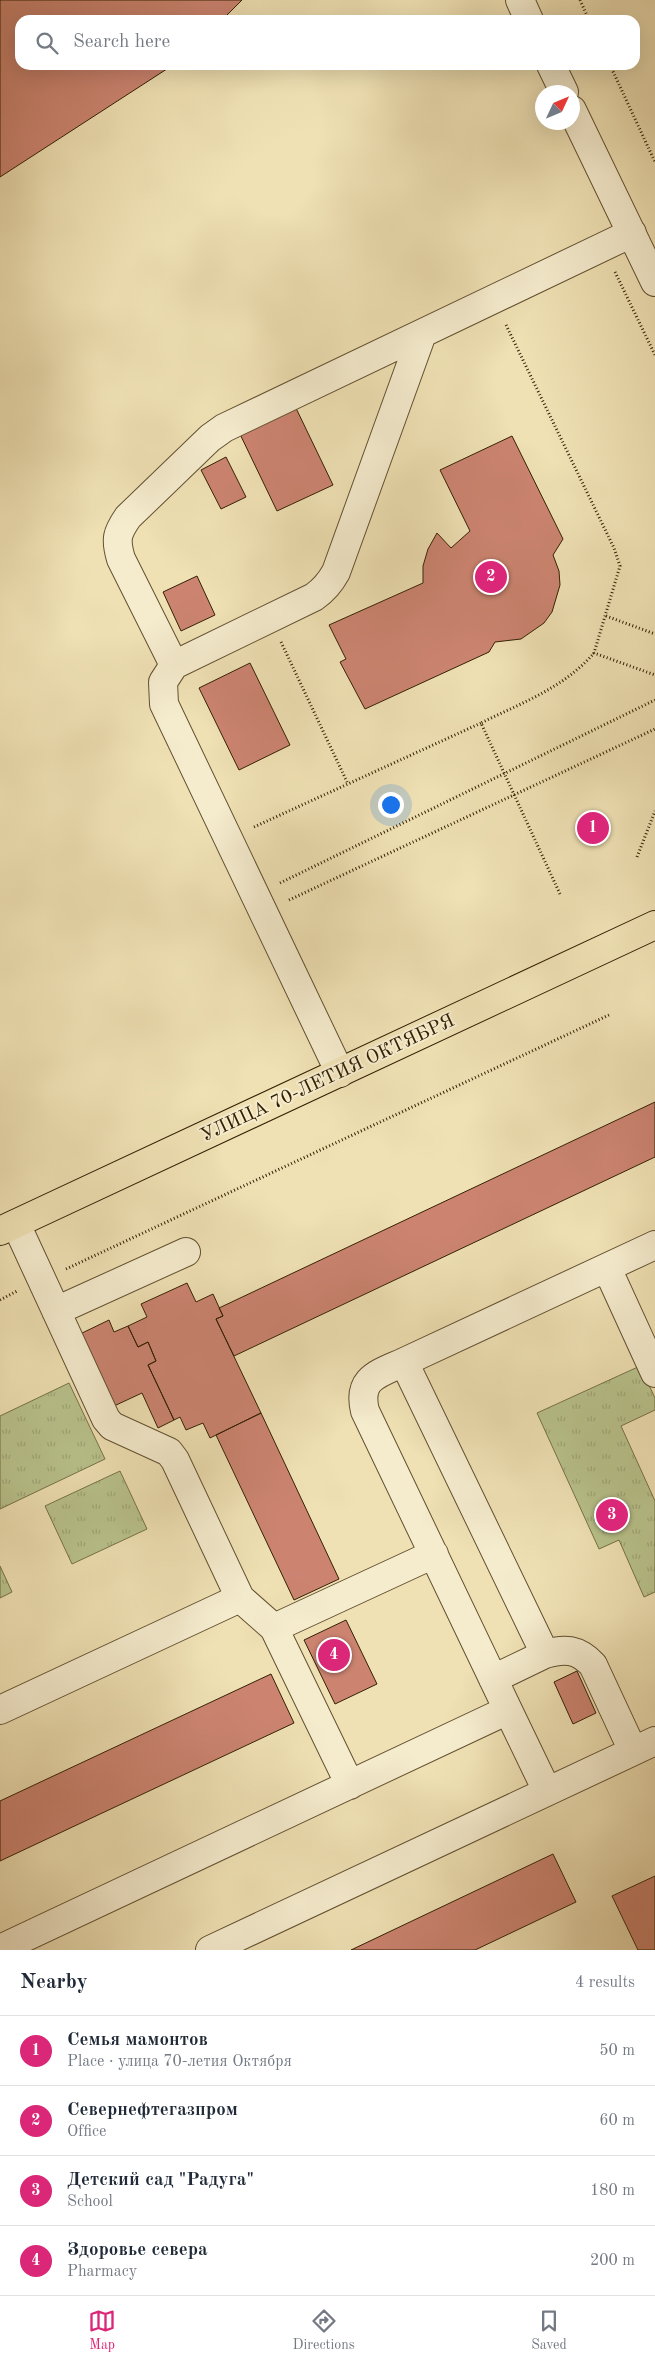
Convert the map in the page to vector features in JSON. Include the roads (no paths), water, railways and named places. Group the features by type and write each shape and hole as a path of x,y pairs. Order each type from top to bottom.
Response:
{"main road":[{"name":"УЛИЦА 70-ЛЕТИЯ ОКТЯБРЯ","path":"8,1227 655,925"}],"street":[{"path":"520,0 527,15"},
{"path":"553,70 561,85"},
{"path":"580,126 655,282"},
{"path":"174,665 121,559 117,545 118,531 128,517 210,438 224,428 632,233"},
{"path":"340,1073 164,704 163,682 174,665 324,590 336,572 422,334"},
{"path":"8,1227 42,1280 106,1419 112,1426 169,1452 175,1460 240,1598 274,1628 350,1785"},
{"path":"547,1791 365,1410 362,1396 365,1385 376,1375 655,1245"},
{"path":"56,1311 186,1252"},
{"path":"607,1268 655,1373"},
{"path":"404,1362 545,1654"},
{"path":"274,1628 434,1554"},
{"path":"0,1710 240,1598"},
{"path":"210,1950 644,1746 593,1665 585,1656 573,1651 560,1650 545,1654 493,1678"},
{"path":"0,1948 508,1710"}],"place":[{"name":"Севернефтегазпром","path":"491,577"},
{"name":"Семья мамонтов","path":"593,828"},
{"name":"Детский сад \"Радуга\"","path":"612,1515"},
{"name":"Здоровье севера","path":"334,1655"}]}
